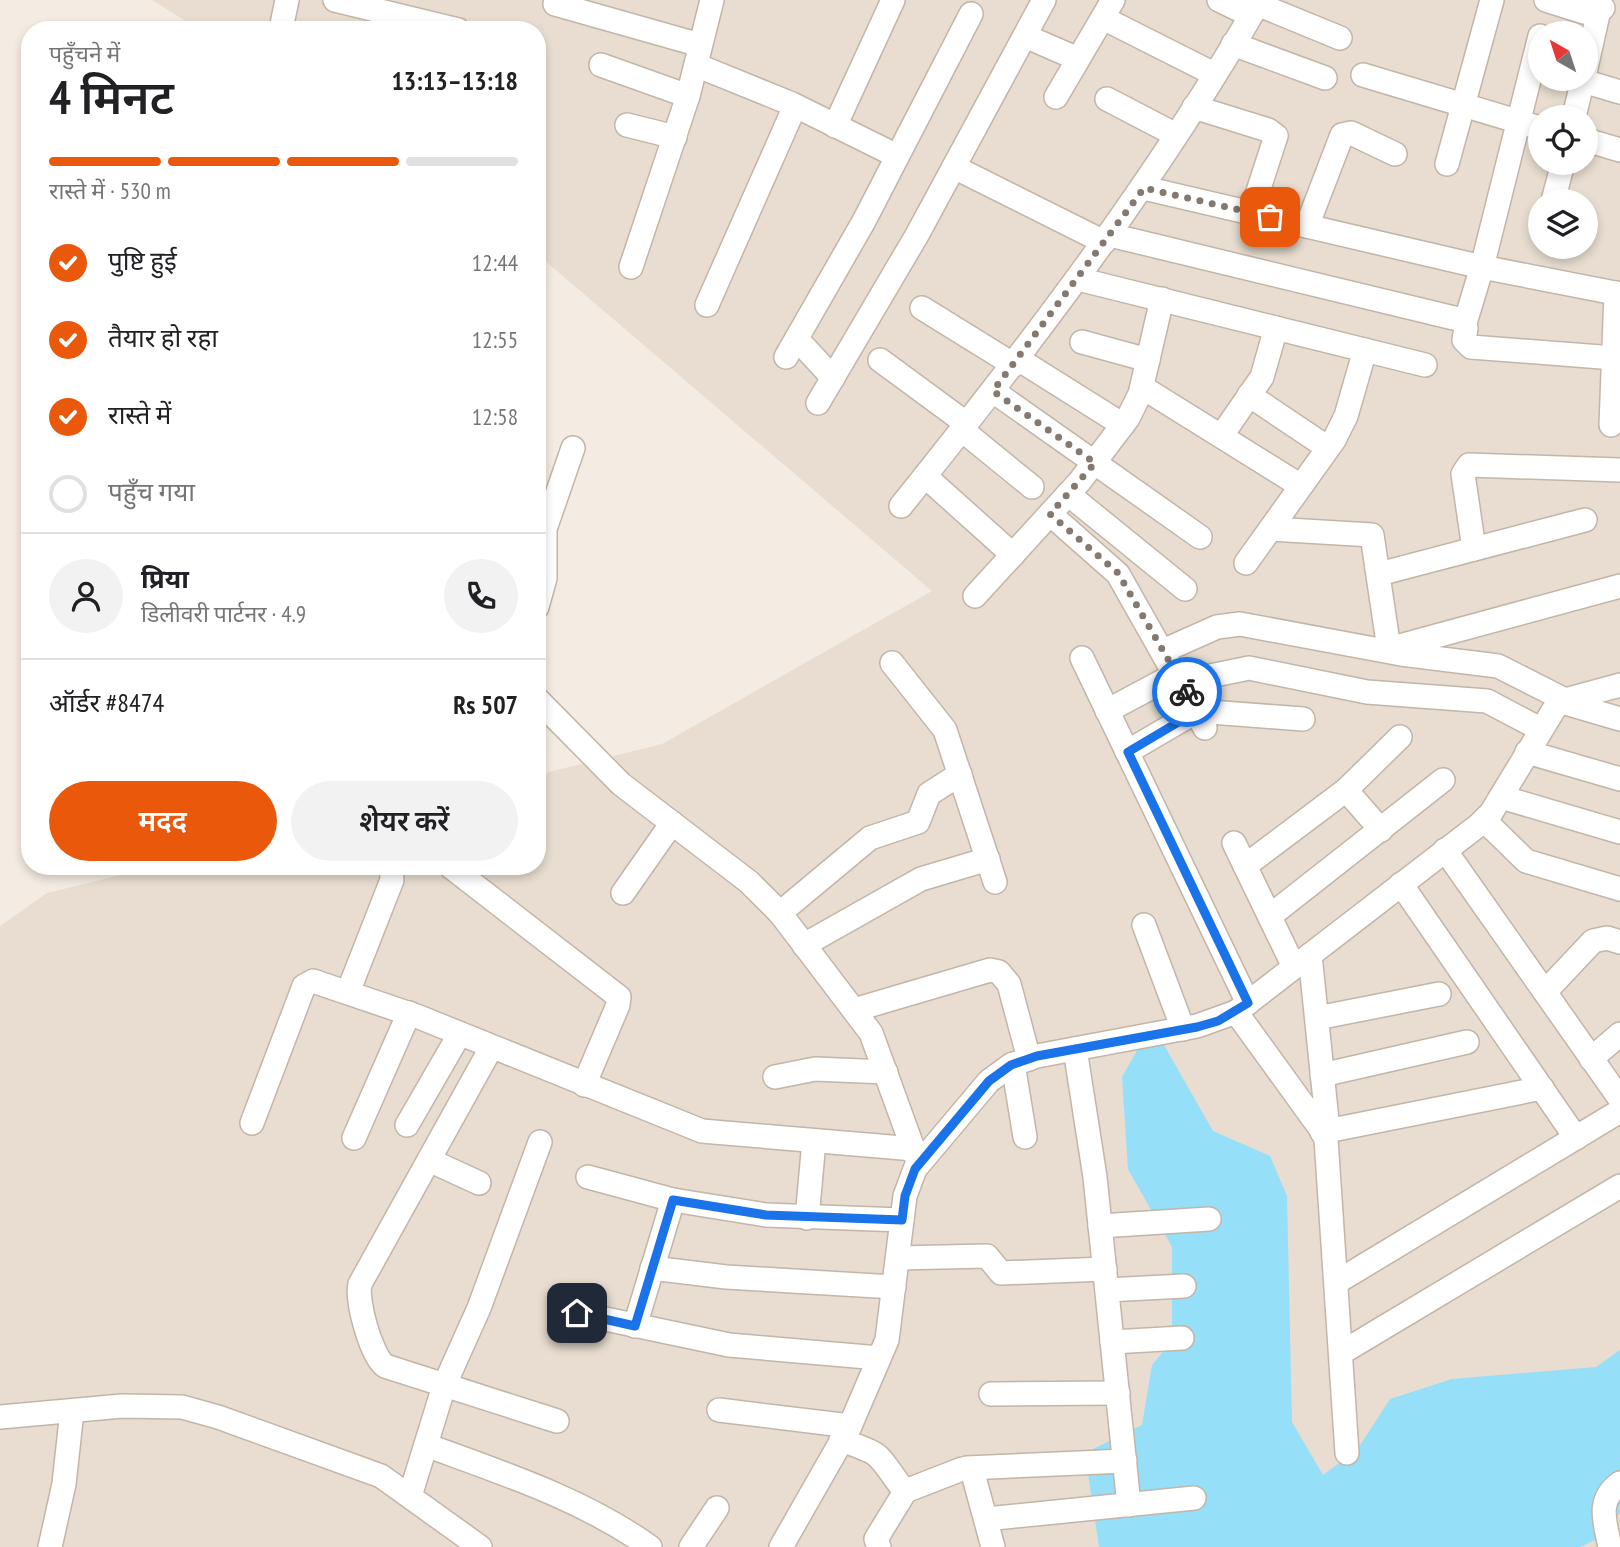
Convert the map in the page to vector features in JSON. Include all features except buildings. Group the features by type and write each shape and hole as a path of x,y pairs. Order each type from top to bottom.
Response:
{"street":[{"path":"283,21 287,0"},
{"path":"335,0 421,21"},
{"path":"631,267 688,96 712,0"},
{"path":"818,403 954,167 1044,0"},
{"path":"1219,0 1256,7 1340,38"},
{"path":"1447,164 1492,0"},
{"path":"1543,21 1548,1 1584,12 1606,8 1598,33"},
{"path":"835,125 884,2"},
{"path":"555,4 698,55 897,156"},
{"path":"901,506 1016,362 1144,188 1256,7"},
{"path":"1056,97 1108,9 1214,74"},
{"path":"833,378 792,348 971,14"},
{"path":"1025,36 1078,59"},
{"path":"1233,44 1325,78"},
{"path":"601,65 688,96"},
{"path":"1363,75 1528,125"},
{"path":"1528,80 1482,267 1465,323 1464,340 1471,346 1614,358"},
{"path":"1598,82 1620,92"},
{"path":"1107,99 1176,135"},
{"path":"707,306 795,106"},
{"path":"1194,107 1268,130 1276,136 1251,213"},
{"path":"627,125 675,137"},
{"path":"1307,226 1342,135 1351,133 1395,154"},
{"path":"1598,144 1620,150"},
{"path":"954,167 1107,239 1462,320 1465,323"},
{"path":"1144,188 1482,267 1618,294 1611,425"},
{"path":"1078,279 1425,365"},
{"path":"975,596 1095,463 1136,405 1162,299"},
{"path":"922,308 1123,425"},
{"path":"1222,435 1267,366 1276,328"},
{"path":"1082,342 1148,360"},
{"path":"1246,563 1328,448 1346,416 1365,350"},
{"path":"880,360 964,427 1032,487"},
{"path":"1142,387 1301,485"},
{"path":"993,391 1200,537"},
{"path":"1249,395 1328,448"},
{"path":"546,526 573,448"},
{"path":"1474,549 1463,474 1469,465 1620,470"},
{"path":"925,476 1013,555"},
{"path":"1068,495 1185,589"},
{"path":"1050,514 1118,573 1201,720"},
{"path":"1379,574 1585,520"},
{"path":"1271,529 1368,533 1374,539 1386,650"},
{"path":"1386,650 1620,586"},
{"path":"1163,651 1228,624 1498,666 1564,701 1620,719"},
{"path":"1082,658 1128,752 1242,1008 1325,1131"},
{"path":"892,663 945,730 995,882"},
{"path":"1107,711 1178,678 1249,668 1367,692 1487,701 1540,729"},
{"path":"781,1547 845,1433 887,1340 905,1196 916,1157 989,1081 1021,1062 1218,1021 1242,1008 1484,820 1501,797 1549,713 1564,701 1620,685"},
{"path":"546,708 621,784 749,882 780,912 871,1033 916,1157"},
{"path":"1128,752 1201,720 1303,719"},
{"path":"1245,866 1346,790 1400,737"},
{"path":"1527,752 1620,779"},
{"path":"780,912 870,838 918,822 929,794 960,774"},
{"path":"1270,916 1443,780"},
{"path":"1346,790 1381,830"},
{"path":"1501,797 1620,832"},
{"path":"1484,820 1526,861 1620,889"},
{"path":"623,893 672,823"},
{"path":"1234,843 1270,916 1302,961 1317,1018 1329,1156 1348,1453"},
{"path":"1445,850 1620,1099"},
{"path":"804,944 921,879 988,859"},
{"path":"348,992 392,875"},
{"path":"461,875 619,997 584,1085"},
{"path":"1401,884 1576,1138"},
{"path":"1144,925 1184,1029"},
{"path":"1545,992 1593,942 1607,938 1620,942"},
{"path":"854,1010 990,970 999,972 1009,984 1021,1062 1025,1137"},
{"path":"252,1123 305,982 313,981 409,1013 702,1131 814,1141 916,1157"},
{"path":"1317,1018 1439,994"},
{"path":"354,1138 409,1013"},
{"path":"1591,1059 1620,1034"},
{"path":"407,1125 459,1035"},
{"path":"1322,1075 1467,1042"},
{"path":"491,1048 358,1292 381,1363 444,1387 556,1422"},
{"path":"1075,1049 1100,1226 1129,1505"},
{"path":"775,1077 815,1069 887,1072"},
{"path":"1325,1131 1542,1088"},
{"path":"1337,1282 1620,1111"},
{"path":"807,1218 814,1141"},
{"path":"410,1496 444,1387 478,1308 540,1142"},
{"path":"429,1160 479,1183"},
{"path":"588,1177 673,1200 766,1215 902,1220"},
{"path":"1341,1353 1620,1186"},
{"path":"635,1326 673,1200"},
{"path":"1100,1226 1209,1219"},
{"path":"898,1258 987,1256 998,1271 1006,1274 1184,1286"},
{"path":"652,1268 726,1277 894,1287"},
{"path":"577,1313 729,1345 879,1358"},
{"path":"1112,1342 1182,1338"},
{"path":"991,1394 1118,1393"},
{"path":"0,1417 121,1406 182,1407 218,1417 381,1476 480,1547"},
{"path":"719,1410 845,1433 875,1451 906,1490"},
{"path":"50,1547 64,1484 72,1411"},
{"path":"426,1445 521,1480 578,1506 650,1547"},
{"path":"879,1547 876,1539 906,1490 967,1468 1125,1461"},
{"path":"967,1468 976,1475 993,1547"},
{"path":"1610,1547 1602,1508 1607,1494 1620,1483"},
{"path":"986,1518 1194,1498"},
{"path":"691,1547 717,1508"}],"shaded area":[{"path":"152,0 1620,0 1620,1547 0,1547 0,926 47,893 121,875 546,875 546,773 662,744 932,591 546,262 546,21 186,21"}],"water":[{"path":"1152,1024 1213,1131 1270,1156 1287,1196 1292,1422 1323,1475 1357,1450 1390,1399 1452,1379 1596,1367 1620,1350 1620,1513 1595,1540 1580,1547 1099,1547 1085,1453 1142,1425 1152,1365 1172,1341 1172,1247 1128,1169 1122,1077"}],"way so far":[{"path":"1187,692 1118,573 1050,514 1095,463 993,391 1144,188 1270,217"}],"route":[{"path":"577,1313 635,1326 673,1200 786,1217 902,1220 905,1196 915,1169 989,1081 1011,1065 1037,1056 1197,1027 1218,1021 1248,1003 1128,752 1197,711 1187,692"}]}
